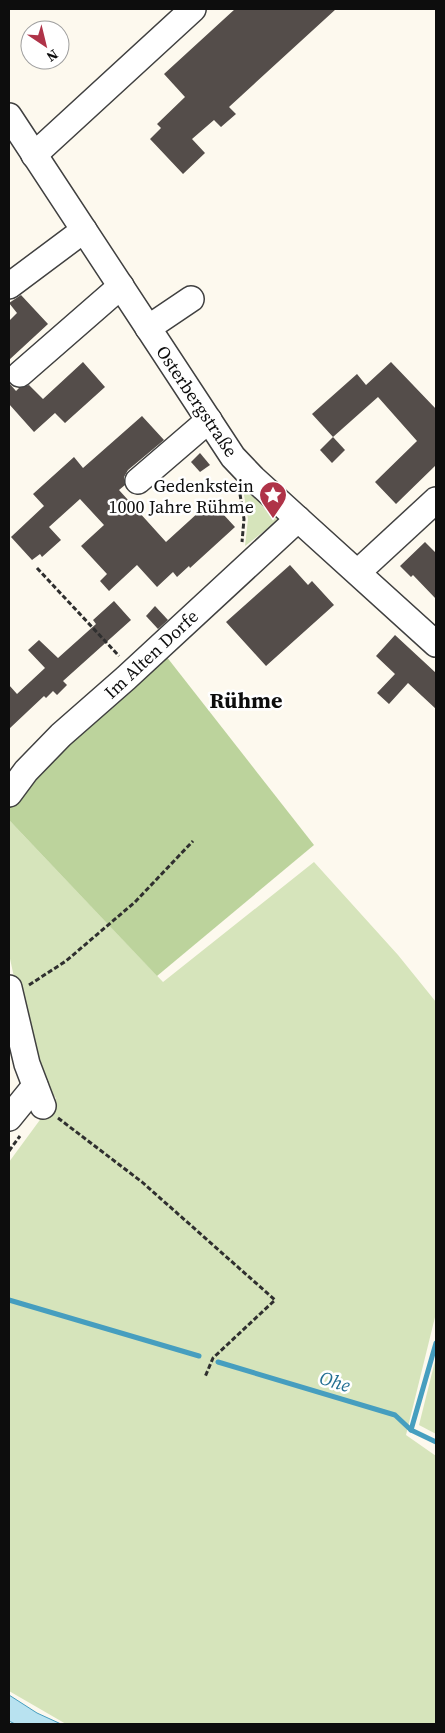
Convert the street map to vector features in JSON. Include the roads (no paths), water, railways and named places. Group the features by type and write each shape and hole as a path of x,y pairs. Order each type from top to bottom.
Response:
{"street":[{"path":"34,154 193,9"},
{"name":"Osterbergstraße","path":"9,116 233,457 298,519 434,638"},
{"path":"9,286 84,230"},
{"path":"20,374 120,286"},
{"path":"148,328 191,299"},
{"path":"138,481 209,420"},
{"path":"358,572 436,500"},
{"name":"Im Alten Dorfe","path":"9,794 26,771 61,735 133,672 298,519"},
{"path":"9,1118 39,1096 27,1064 16,986"}],"water":[{"path":"9,1695 37,1713 61,1724 15,1724 9,1721"}],"waterway":[{"name":"Ohe","path":"9,1300 199,1356"},
{"path":"411,1430 436,1343"},
{"name":"Ohe","path":"218,1362 395,1415 411,1430 436,1442"}],"place":[{"name":"Gedenkstein 1000 Jahre Rühme","path":"273,519"}],"district":[{"name":"Rühme","path":"246,700"}]}
